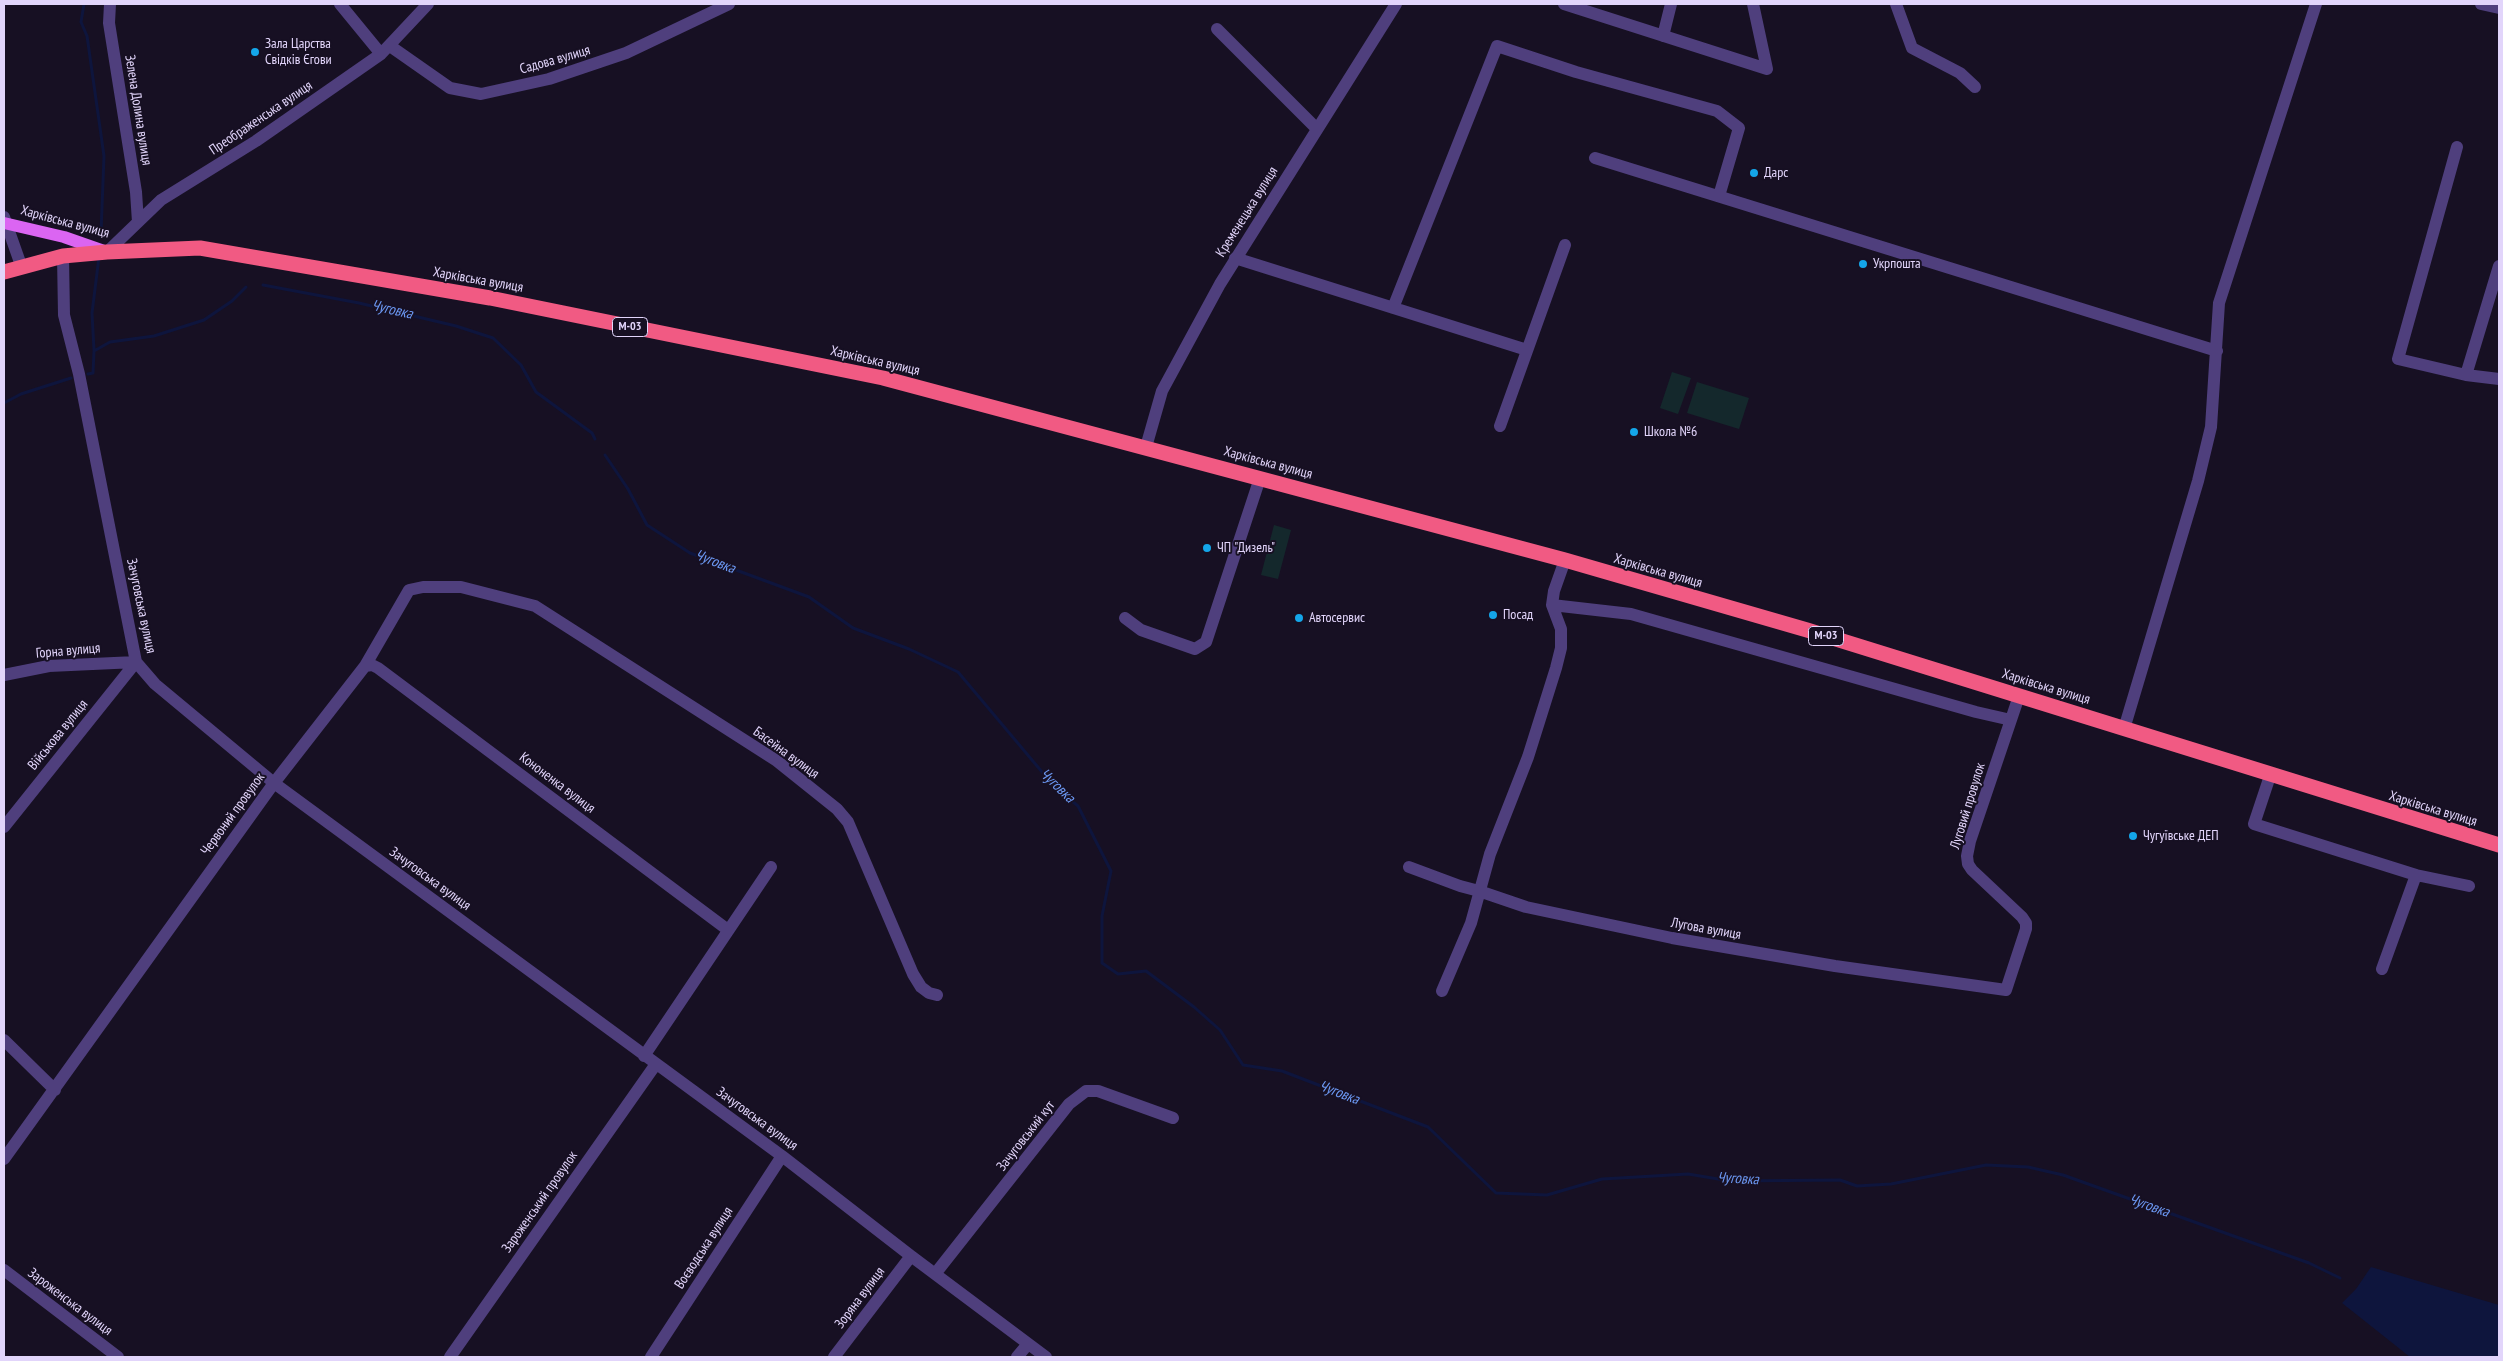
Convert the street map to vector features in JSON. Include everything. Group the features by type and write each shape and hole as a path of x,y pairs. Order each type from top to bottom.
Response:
{"highway":[{"name":"Харківська вулиця","path":"107,252 200,248 490,298 883,378 1565,560 1807,630 2499,846"},
{"name":"М-03","path":"4,272 63,256 107,252"}],"main road":[{"name":"Харківська вулиця","path":"5,221 64,237 107,252"}],"street":[{"name":"Зелена Долина вулиця","path":"110,4 109,23 136,192 138,222"},
{"name":"Садова вулиця","path":"340,4 386,50 450,88 481,94 549,78 626,53 729,4"},
{"name":"Преображенська вулиця","path":"107,252 161,200 256,141 386,50 428,4"},
{"name":"Кременецька вулиця","path":"1146,447 1162,391 1235,258 1396,4"},
{"path":"1564,4 1578,6 1663,36 1767,69 1753,4"},
{"path":"1663,36 1671,4"},
{"path":"1896,4 1912,48 1960,73 1975,87"},
{"path":"2124,728 2149,650 2211,427 2219,303 2316,4"},
{"path":"2481,4 2499,8"},
{"path":"1217,29 1316,128"},
{"path":"1393,308 1497,46 1576,72 1717,111 1739,128 1719,196"},
{"path":"2457,147 2398,359 2466,375 2499,379"},
{"path":"1595,158 2217,351"},
{"path":"5,221 22,268"},
{"path":"1500,426 1565,245"},
{"name":"Зачуговська вулиця","path":"63,256 64,315 79,374 136,662 155,684 274,783 782,1156 1046,1357"},
{"path":"1235,258 1527,350"},
{"path":"2466,375 2499,266"},
{"path":"1125,618 1141,630 1195,649 1206,642 1214,623 1260,478"},
{"path":"1442,991 1471,923 1490,854 1528,757 1561,648 1561,629 1552,605 1554,591 1565,560"},
{"name":"Червоний провулок","path":"4,1159 274,783 365,666 410,590 423,587 461,588 535,606"},
{"path":"1552,605 1631,614 1976,712 2011,720"},
{"name":"Басейна вулиця","path":"535,606 776,761 837,809 848,822 913,974 921,986 929,993 937,995"},
{"name":"Горна вулиця","path":"4,675 49,666 136,662"},
{"name":"Військова вулиця","path":"4,827 136,662"},
{"name":"Кононенка вулиця","path":"365,666 372,665 378,668 728,930"},
{"name":"Луговий провулок","path":"2006,990 2026,929 2026,923 1972,870 1968,864 1967,856 1970,841 2019,696"},
{"path":"2270,776 2254,824 2416,875 2469,886"},
{"name":"Лугова вулиця","path":"1409,866 1460,886 1526,907 1672,938 1835,966 2006,990"},
{"path":"644,1056 771,867"},
{"path":"2382,969 2416,875"},
{"path":"4,1040 55,1090"},
{"name":"Зароженський провулок","path":"450,1357 656,1064"},
{"name":"Зачуговський кут","path":"935,1274 1069,1104 1086,1092 1098,1091 1173,1118"},
{"name":"Воєводська вулиця","path":"651,1357 782,1156"},
{"name":"Зоряна вулиця","path":"834,1357 911,1256"},
{"name":"Зароженська вулиця","path":"4,1270 118,1357"},
{"path":"1017,1357 1028,1344"}],"green space":[{"path":"1672,372 1691,378 1678,414 1660,408"},
{"path":"1697,382 1749,398 1739,429 1687,413"},
{"path":"1274,525 1291,530 1278,579 1261,575"}],"shaded area":[{"path":"2371,1267 2499,1305 2499,1357 2410,1357 2342,1303 2356,1289"}],"waterway":[{"path":"84,4 81,22 87,36 104,156 101,233"},
{"path":"94,350 92,313 99,257"},
{"name":"Чуговка","path":"263,285 359,303 456,326 493,338 521,365 536,392 592,433 595,439"},
{"name":"Чуговка","path":"88,374 93,373 94,351 110,342 154,336 204,320 232,301 246,287"},
{"name":"Чуговка","path":"4,403 21,394 71,378"},
{"name":"Чуговка","path":"605,455 628,489 647,525 690,553 809,597 853,628 909,649 958,672 1053,785 1078,806 1111,871 1102,916 1102,963 1118,974 1146,971 1194,1007 1220,1030 1243,1065 1282,1071 1428,1127 1496,1193 1547,1195 1602,1179 1688,1174 1730,1181 1840,1180 1857,1186 1891,1184 1986,1165 2028,1167 2063,1175 2309,1263 2340,1278"}],"place":[{"name":"Зала Царства Свідків Єгови","path":"255,52"},
{"name":"Дарс","path":"1754,173"},
{"name":"Укрпошта","path":"1863,264"},
{"name":"Школа №6","path":"1634,432"},
{"name":"ЧП \"Дизель\"","path":"1207,548"},
{"name":"Посад","path":"1493,615"},
{"name":"Автосервис","path":"1299,618"},
{"name":"Чугуївське ДЕП","path":"2133,836"}]}
